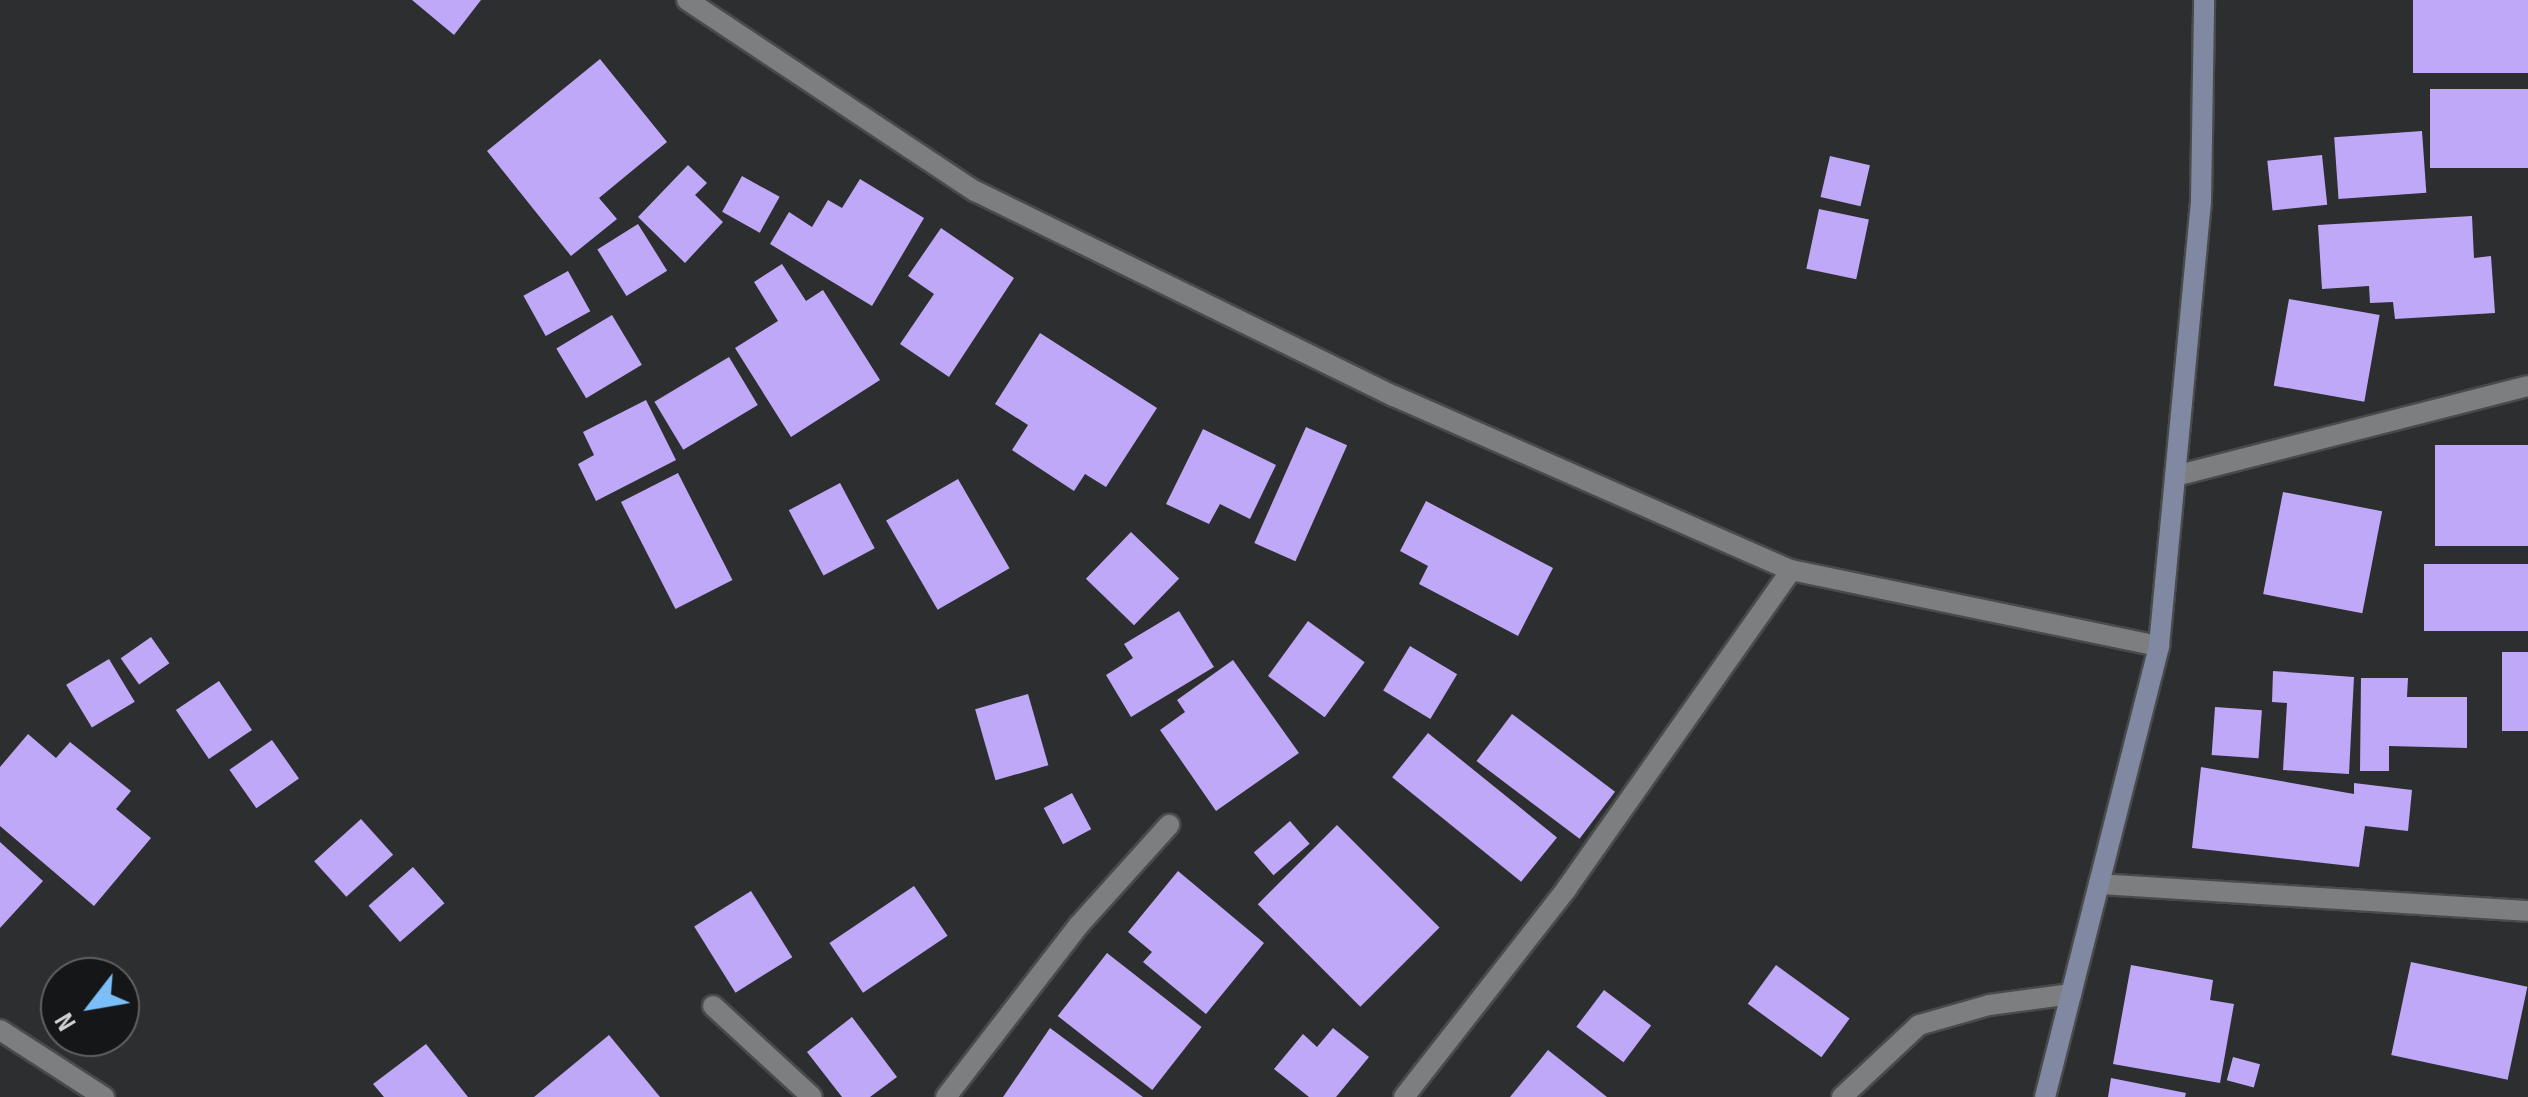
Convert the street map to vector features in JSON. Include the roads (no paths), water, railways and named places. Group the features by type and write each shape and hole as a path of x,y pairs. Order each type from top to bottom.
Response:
{"main road":[{"path":"2045,1097 2159,646 2201,201 2204,0"}],"street":[{"path":"687,0 975,191 1394,396 1791,570 2159,646"},
{"path":"2175,476 2528,386"},
{"path":"1404,1097 1567,888 1791,570"},
{"path":"946,1097 1079,925 1168,825"},
{"path":"2099,884 2528,911"},
{"path":"1842,1097 1919,1025 1989,1005 2071,994"},
{"path":"713,1006 812,1097"},
{"path":"0,1030 104,1097"}]}
